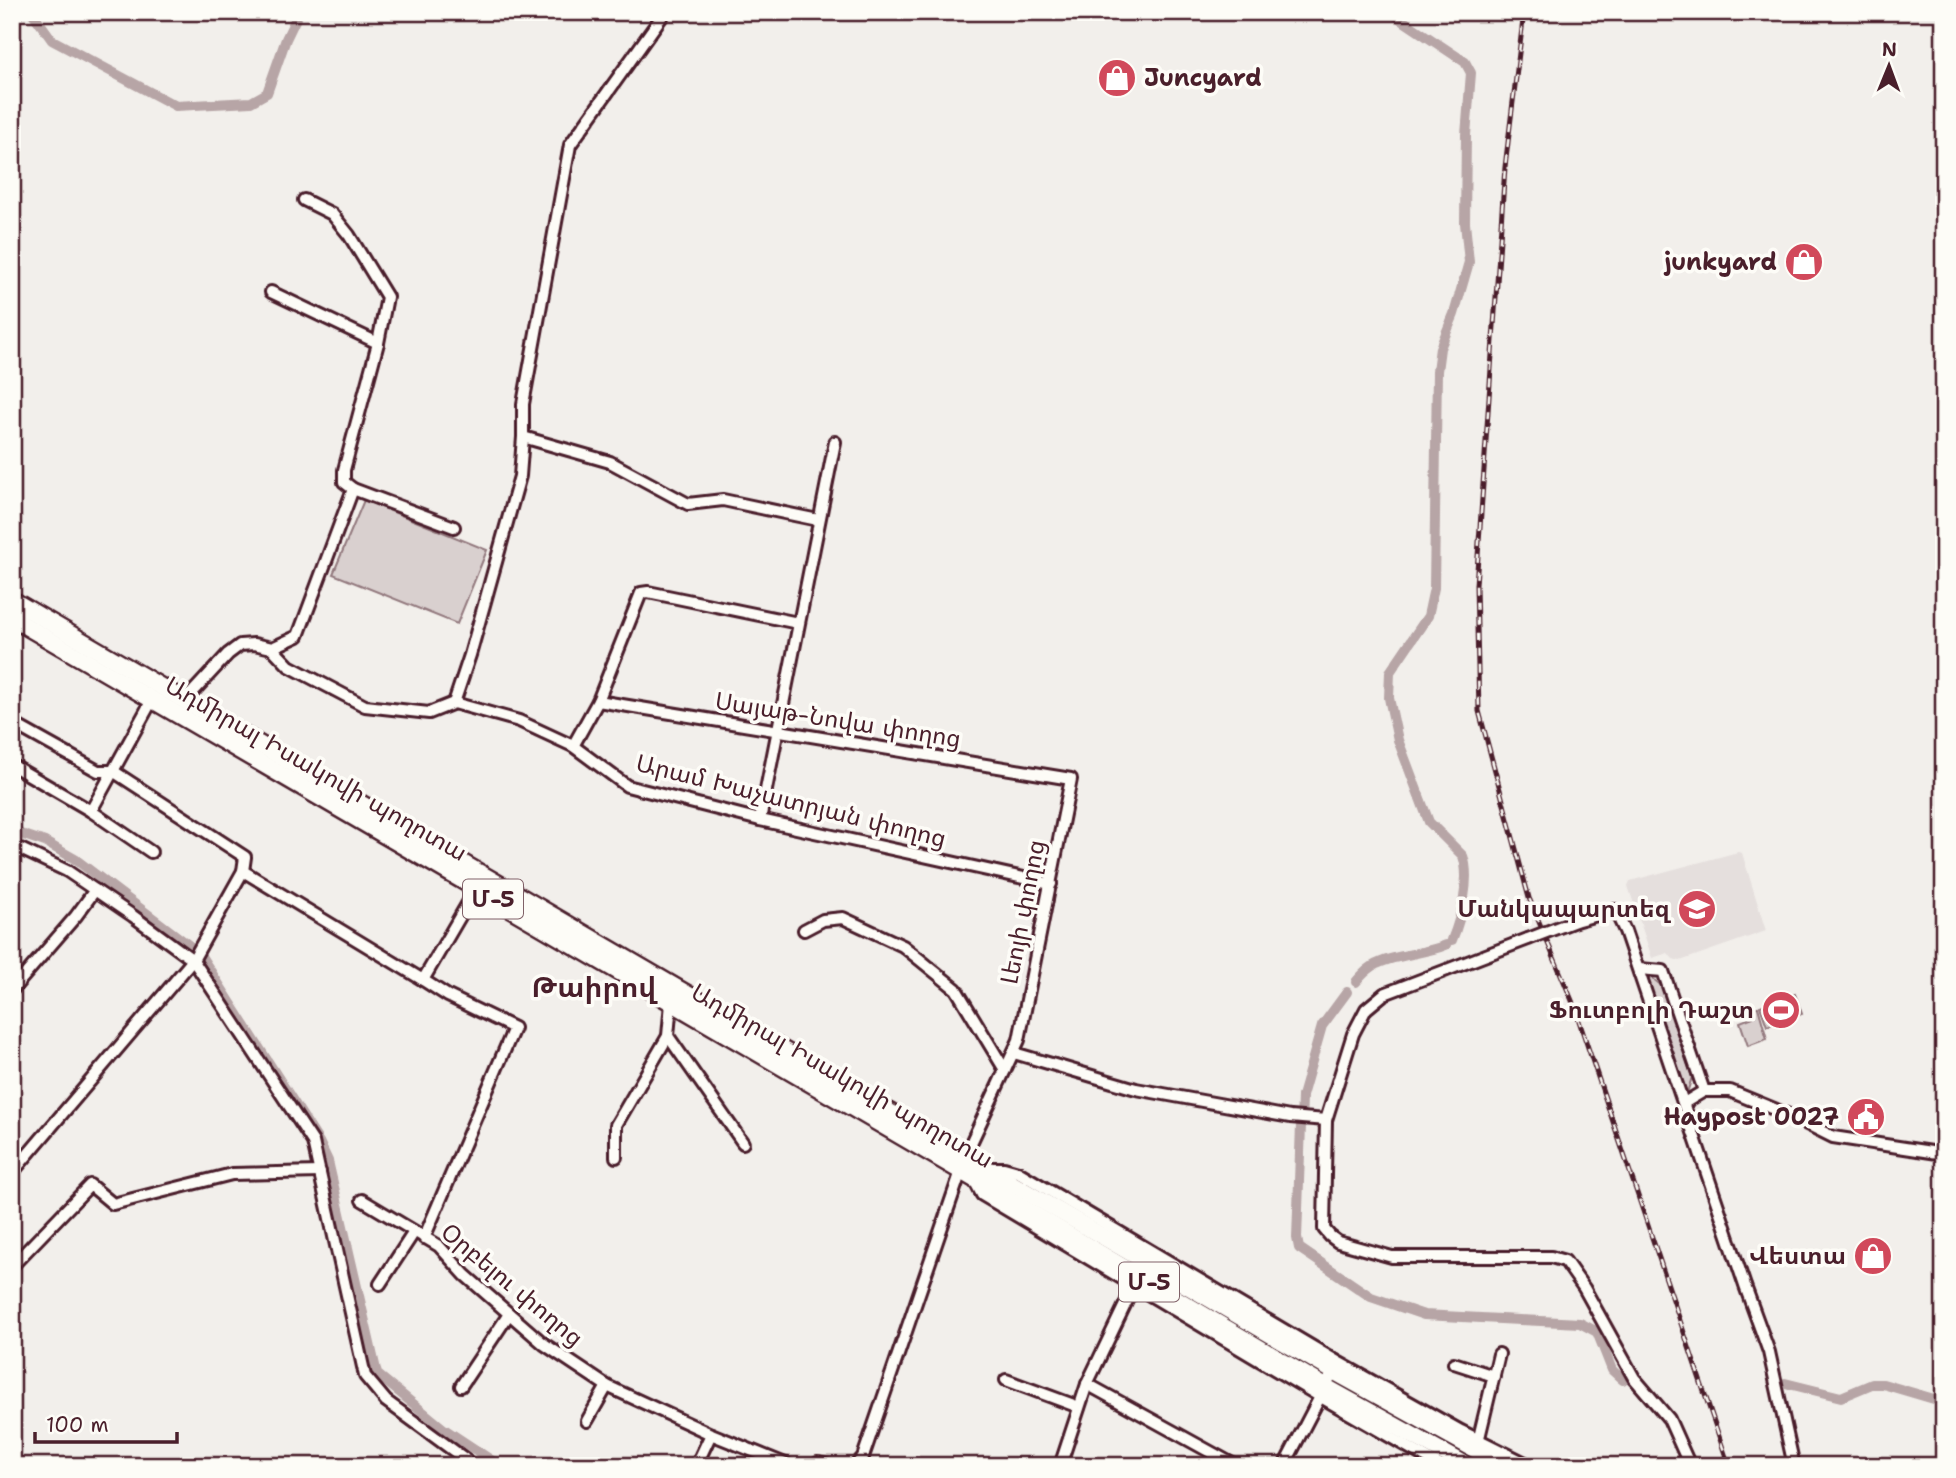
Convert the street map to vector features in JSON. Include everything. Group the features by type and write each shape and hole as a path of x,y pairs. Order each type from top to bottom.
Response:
{"highway":[{"name":"Ադմիրալ Իսակովի պողոտա","path":"12,600 971,1169 1321,1391 1468,1466"},
{"name":"Ադմիրալ Իսակովի պողոտա","path":"12,618 671,1003 1335,1366 1477,1445 1505,1466"}],"street":[{"path":"12,16 16,12"},
{"path":"187,702 204,680 240,645 254,643 272,648 289,666 365,706 429,713 454,703 520,476 523,404 570,145 665,12"},
{"path":"304,200 332,214 349,235 387,297 378,343 344,470 344,482 353,489 454,527"},
{"path":"271,292 378,343"},
{"path":"523,437 610,462 688,504 723,500 818,520"},
{"path":"760,820 835,442"},
{"path":"272,648 298,636 353,489"},
{"path":"573,746 598,701 638,595 648,592 798,623"},
{"path":"91,811 152,700"},
{"name":"Սայաթ-Նովա փողոց","path":"598,701 1071,779"},
{"name":"Արամ Խաչատրյան փողոց","path":"454,703 519,721 573,746 627,786 760,820 1051,884"},
{"path":"12,723 98,771 113,771 245,856 243,871 193,960 12,1172"},
{"path":"12,765 91,811 151,852"},
{"name":"Լեոյի փողոց","path":"971,1169 1005,1070 1019,1040 1071,779"},
{"path":"12,845 67,872 193,960 313,1142 365,1376 386,1401 471,1466"},
{"path":"243,871 448,996 514,1028 419,1235 380,1284"},
{"path":"423,980 476,889"},
{"path":"12,990 95,890"},
{"path":"1690,1466 1669,1419 1634,1378 1584,1289 1564,1261 1551,1257 1392,1257 1338,1242 1329,1236 1324,1228 1326,1120 1353,1034 1366,1009 1384,993 1575,921 1615,910 1639,969 1769,1352 1794,1466"},
{"path":"804,930 823,920 843,918 903,946 956,989 1005,1070"},
{"path":"1639,969 1663,971 1704,1091"},
{"path":"617,1157 616,1125 668,1036 671,1003"},
{"path":"668,1036 743,1143"},
{"path":"1014,1053 1136,1090 1285,1116 1326,1120"},
{"path":"1684,1103 1704,1091 1730,1091 1833,1137 1944,1154"},
{"path":"971,1169 982,1195 1134,1286 1321,1391 1441,1466"},
{"path":"855,1466 863,1457 971,1169"},
{"path":"12,1266 90,1185 113,1204 232,1174 320,1172"},
{"name":"Օրբելու փողոց","path":"362,1200 439,1247 464,1275 544,1344 607,1386 790,1466"},
{"path":"1060,1466 1087,1384 1134,1286"},
{"path":"461,1386 509,1314"},
{"path":"1499,1353 1477,1445 1531,1466"},
{"path":"1454,1363 1494,1376"},
{"path":"1284,1466 1335,1366"},
{"path":"1006,1380 1079,1407"},
{"path":"1087,1384 1236,1466"},
{"path":"587,1421 607,1386"},
{"path":"696,1466 712,1434"},
{"path":"816,1466 818,1463 829,1466"}],"shaded area":[{"path":"364,500 487,550 457,624 333,574"},
{"name":"Մանկապարտեզ","path":"1742,853 1766,931 1680,961 1673,959 1668,953 1652,958 1628,886 1630,881"},
{"path":"1652,978 1662,986 1692,1077 1687,1093 1683,1090 1646,986 1648,979"},
{"name":"Ֆուտբոլի Դաշտ","path":"1795,994 1802,1014 1767,1026 1760,1006"},
{"path":"1755,1007 1758,1007 1767,1039 1748,1046 1740,1022 1753,1017"}],"waterway":[{"path":"32,12 52,40 176,106 251,102 267,93 286,39 299,12"},
{"path":"1390,12 1465,62 1471,73 1466,135 1465,223 1469,262 1454,314 1440,348 1437,371 1434,588 1428,616 1390,672 1389,698 1398,740 1429,822 1463,856 1466,876 1462,910 1452,940"},
{"path":"12,831 45,842 75,859 199,953 319,1142 328,1161 377,1374 444,1429 500,1466"},
{"path":"1356,982 1380,962 1446,945"},
{"path":"1347,992 1322,1026 1302,1096 1297,1238 1299,1248 1371,1297 1424,1315 1580,1323 1597,1332 1612,1370 1623,1380"},
{"path":"1785,1383 1841,1397 1872,1384 1883,1384 1944,1402"}],"railway":[{"path":"1524,12 1505,167 1476,585 1479,711 1529,898 1573,1003 1729,1466"}],"place":[{"name":"Juncyard","path":"1117,78"},
{"name":"junkyard","path":"1804,262"},
{"name":"Մանկապարտեզ","path":"1697,909"},
{"name":"Ֆուտբոլի Դաշտ","path":"1781,1010"},
{"name":"Haypost 0027","path":"1866,1117"},
{"name":"Վեստա","path":"1873,1256"}],"district":[{"name":"Թաիրով","path":"594,987"}]}
